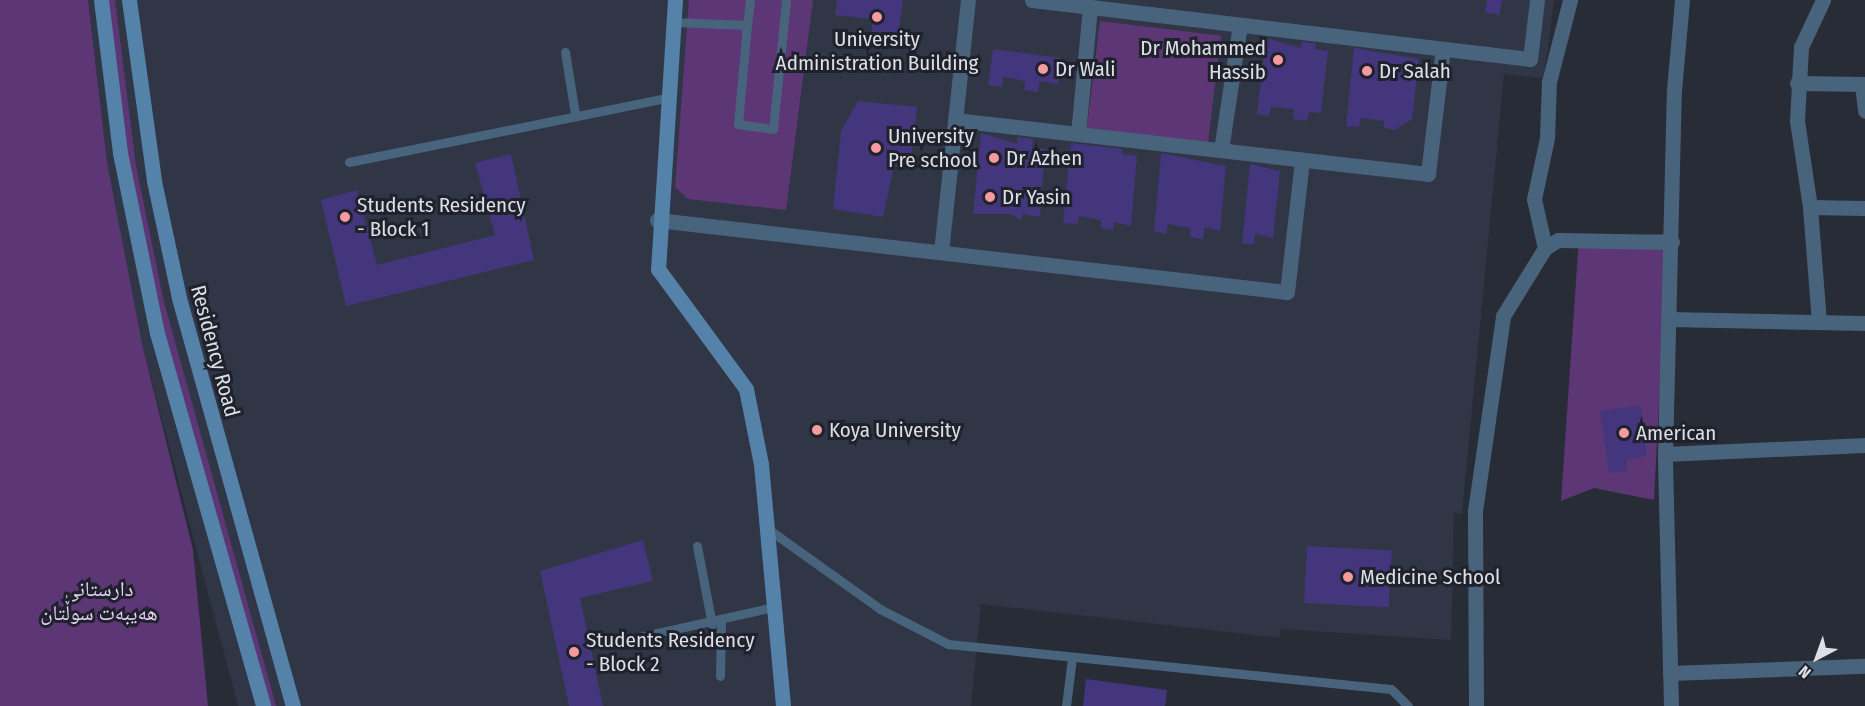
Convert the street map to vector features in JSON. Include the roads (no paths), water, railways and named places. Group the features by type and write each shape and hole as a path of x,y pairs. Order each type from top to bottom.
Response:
{"street":[{"path":"101,0 120,153 157,333 262,706"},
{"name":"Residency Road","path":"129,0 154,181 179,298 293,706"},
{"path":"675,0 657,220 658,269 670,291 712,337 746,389 768,529 783,706"},
{"path":"941,252 968,0"},
{"path":"1032,0 1530,59 1537,0"},
{"path":"1545,248 1534,199 1547,138 1549,82 1570,0"},
{"path":"1671,706 1665,454 1674,90 1682,0"},
{"path":"1819,322 1810,207 1797,122 1797,84 1801,47 1823,0"},
{"path":"1078,134 1090,7"},
{"path":"1221,150 1240,24"},
{"path":"955,120 1428,174 1443,49"},
{"path":"1797,84 1864,84 1865,111"},
{"path":"657,220 1287,292 1302,160"},
{"path":"1810,207 1865,208"},
{"path":"1476,706 1475,511 1495,346 1510,301 1545,248 1566,239 1672,242"},
{"path":"1669,319 1865,323"},
{"path":"1665,454 1865,446"},
{"path":"1670,673 1865,666"}],"lane":[{"path":"750,0 738,124 773,129 786,0"},
{"path":"673,22 747,25"},
{"path":"565,52 575,114"},
{"path":"349,162 575,114 667,98"},
{"path":"768,529 880,609 948,644 1391,689 1408,706"},
{"path":"697,546 717,623 720,676"},
{"path":"608,644 717,623 773,607"},
{"path":"1066,706 1072,658"}],"place":[{"name":"University Administration Building","path":"877,17"},
{"name":"Dr Mohammed Hassib","path":"1278,60"},
{"name":"Dr Wali","path":"1043,69"},
{"name":"Dr Salah","path":"1367,71"},
{"name":"University Pre school","path":"876,148"},
{"name":"Dr Azhen","path":"994,158"},
{"name":"Dr Yasin","path":"990,197"},
{"name":"Students Residency - Block 1","path":"345,217"},
{"name":"Koya University","path":"817,430"},
{"name":"American","path":"1624,433"},
{"name":"Medicine School","path":"1348,577"},
{"name":"Students Residency - Block 2","path":"574,652"}],"park label":[{"name":"دارستانی هەیبەت سوڵتان","path":"99,601"}]}
